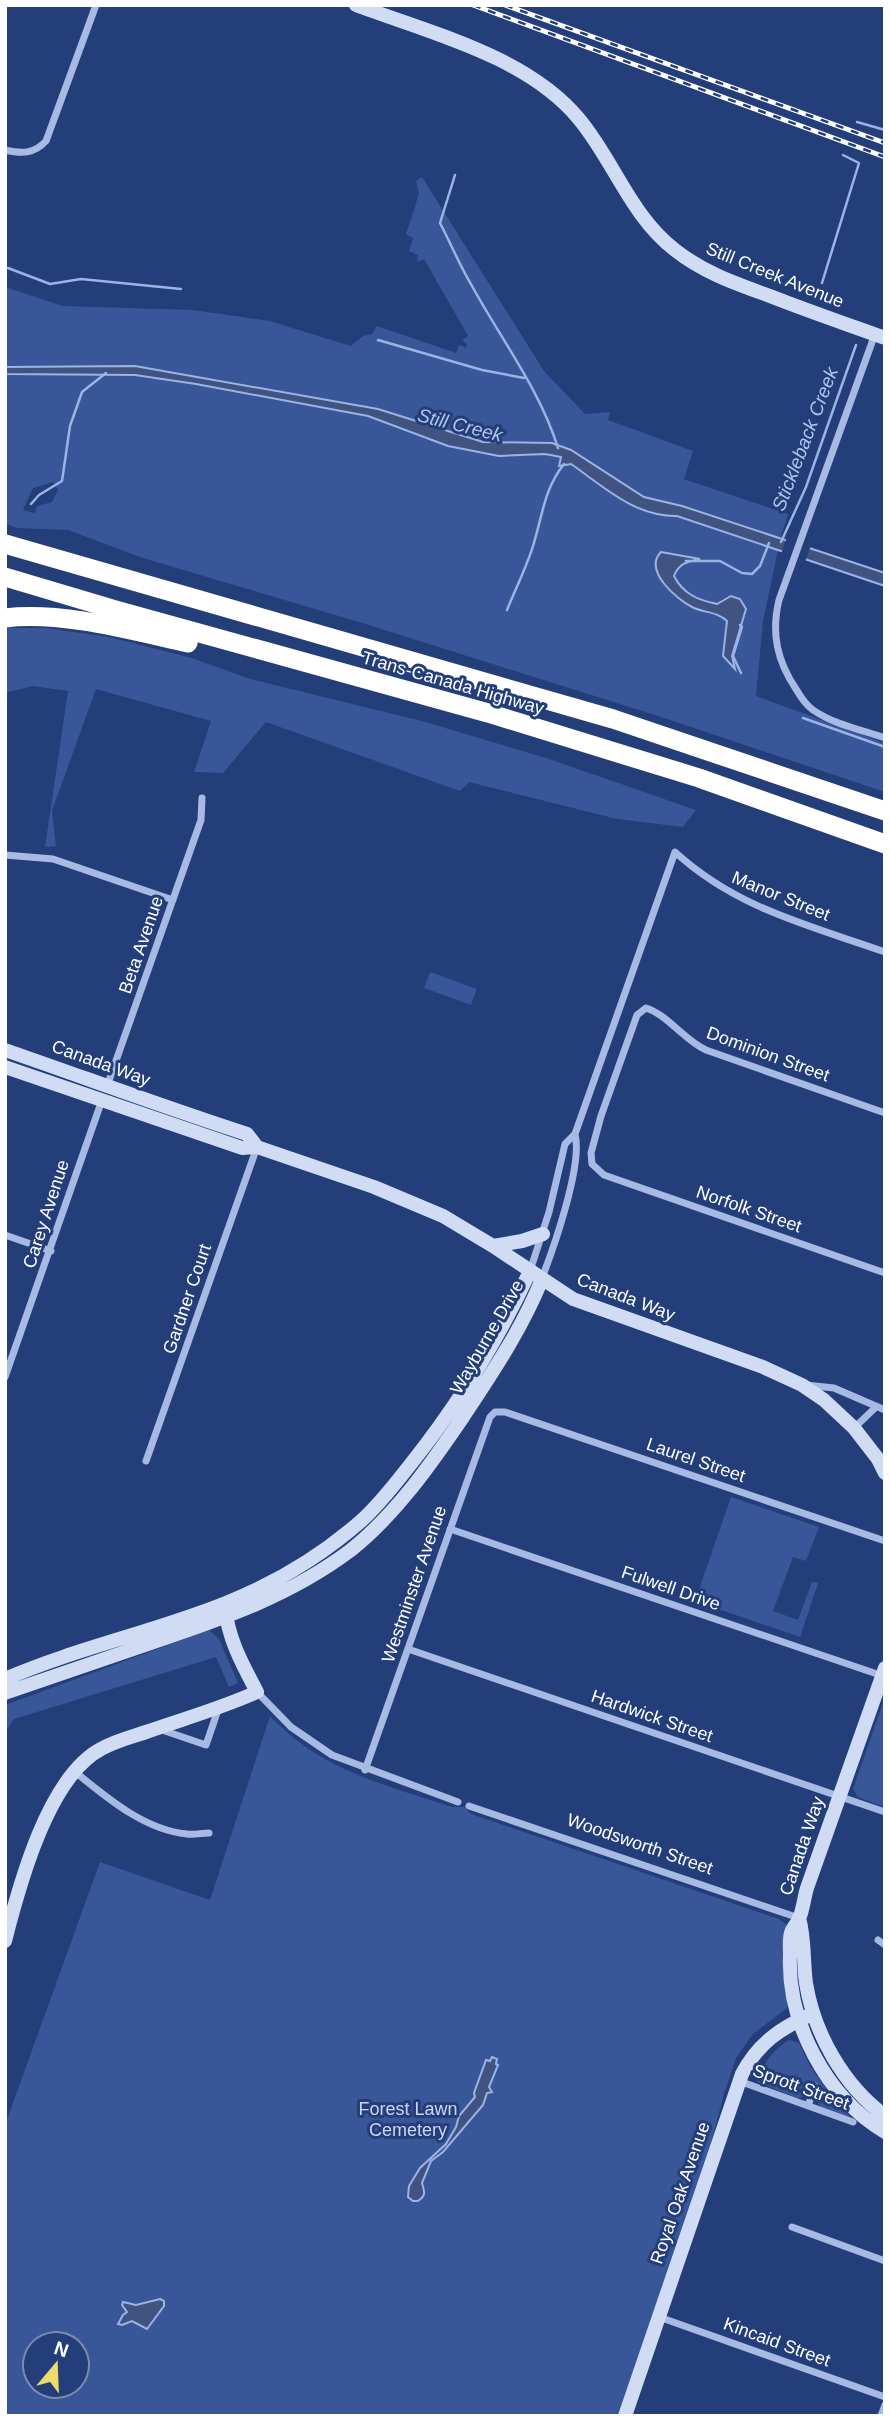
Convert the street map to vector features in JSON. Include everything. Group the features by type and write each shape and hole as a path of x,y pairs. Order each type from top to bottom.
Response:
{"highway":[{"path":"5,538 47,557"},
{"name":"Trans-Canada Highway","path":"5,544 599,715 885,811"},
{"name":"Trans-Canada Highway","path":"5,577 488,713 699,778 885,844"},
{"path":"5,618 40,617 110,625 232,654 330,670"}],"street":[{"path":"5,150 29,152 46,141 96,5"},
{"name":"Still Creek Avenue","path":"356,5 506,62 551,90 590,133 631,201 658,236 688,260 709,272 880,336"},
{"path":"880,336 800,540 775,616 776,648 781,662 810,709 885,738"},
{"name":"Beta Avenue","path":"102,1100 201,820 202,798"},
{"name":"Manor Street","path":"675,852 710,881 746,902 885,952"},
{"name":"Wayburne Drive","path":"536,1275 565,1144 575,1134 675,852"},
{"path":"5,855 54,859 173,900"},
{"name":"Dominion Street","path":"604,1175 591,1161 596,1135 637,1015 643,1009 650,1009 688,1040 706,1050 885,1113"},
{"name":"Canada Way","path":"5,1050 247,1134 257,1147"},
{"name":"Canada Way","path":"5,1067 242,1148 257,1147 410,1201 443,1216 493,1245 573,1299 763,1367 802,1385 832,1406 854,1428 878,1459 885,1473"},
{"name":"Carey Avenue","path":"5,1377 102,1100"},
{"name":"Wayburne Drive","path":"5,1693 226,1611 368,1525 386,1495 450,1410 536,1275 560,1227 578,1147 575,1134"},
{"name":"Gardner Court","path":"146,1461 257,1147"},
{"name":"Norfolk Street","path":"604,1175 885,1273"},
{"path":"493,1245 522,1241 543,1234"},
{"path":"5,1235 51,1251"},
{"path":"802,1385 834,1388 885,1410"},
{"path":"854,1428 876,1407"},
{"name":"Westminster Avenue","path":"365,1770 490,1417 497,1411"},
{"name":"Laurel Street","path":"497,1411 885,1541"},
{"name":"Fulwell Drive","path":"450,1529 884,1673"},
{"path":"226,1611 242,1664 257,1692 291,1727 332,1755 365,1770 458,1802"},
{"name":"Wayburne Drive","path":"5,1679 226,1611"},
{"name":"Hardwick Street","path":"408,1649 885,1812"},
{"name":"Canada Way","path":"884,1673 807,1888 799,1918 791,1933 789,1960 790,1977 806,2017 815,2057 834,2085 854,2107 885,2132"},
{"path":"5,1941 49,1809 74,1771 99,1750 257,1692"},
{"path":"157,1728 206,1745 219,1706"},
{"path":"74,1771 138,1817 188,1835 209,1833"},
{"name":"Woodsworth Street","path":"469,1806 799,1918"},
{"name":"Canada Way","path":"806,2017 856,2090 885,2116"},
{"name":"Royal Oak Avenue","path":"625,2416 739,2081 755,2051 779,2030 806,2017"},
{"name":"Sprott Street","path":"739,2081 853,2122"},
{"path":"807,2106 815,2086"},
{"path":"792,2227 885,2261"},
{"name":"Kincaid Street","path":"658,2316 885,2397"},
{"path":"881,2416 885,2405"}],"green space":[{"path":"422,177 544,371 585,414 610,412 608,420 693,451 684,479 788,514 780,539 682,506 644,497 571,450 552,443 508,456 545,454 562,458 560,466 571,464 633,506 662,515 677,516 778,550 763,621 756,696 885,743 885,792 658,716 359,622 143,558 68,530 17,528 5,523 5,287 63,306 193,310 270,321 351,346 363,336 372,334 377,326 456,353 459,345 466,348 467,344 462,340 468,336 424,259 417,262 418,255 409,251 413,238 406,234 419,194 416,181","holes":["53,482 58,490 52,502 37,506 35,513 23,510 33,488","669,553 697,560 683,565 674,576 687,592 718,604 722,599 739,599 746,609 732,656 734,668 723,656 727,621 692,607 675,595"]},
{"path":"46,628 109,637 192,658 250,679 422,721 546,758 696,810 683,827 617,819 469,782 460,791 266,722 223,773 194,772 211,721 96,689 52,811 56,846 45,847 68,691 33,686 5,693 5,629"},
{"path":"430,972 477,989 471,1005 424,988"},
{"path":"731,1497 819,1527 806,1561 793,1557 773,1611 798,1620 812,1582 818,1583 800,1637 695,1601"},
{"path":"209,1630 219,1639 238,1683 229,1687 216,1657 14,1719 5,1732 5,1705"},
{"path":"885,1697 885,1807 858,1797 853,1789"},
{"name":"Forest Lawn Cemetery","path":"270,1716 311,1750 355,1774 452,1807 464,1807 471,1814 779,1919 786,1924 788,2007 752,2035 736,2058 707,2158 618,2416 5,2416 5,2125 100,1862 210,1900"},
{"path":"789,2040 799,2043 810,2066 852,2119 819,2106 815,2095 819,2084 814,2082 807,2096 798,2098 757,2082 769,2058"}],"shaded area":[{"path":"135,366 378,409 483,442 552,443 571,450 644,497 682,506 885,573 885,586 677,516 662,515 633,506 571,464 559,466 561,457 545,454 499,456 448,446 368,416 196,384 135,375 5,374 5,367"},
{"path":"661,552 700,559 687,562 674,576 692,595 717,604 731,596 740,599 746,609 732,656 735,669 723,656 727,621 719,615 692,607 670,591 656,567"},
{"path":"492,2057 497,2059 498,2065 489,2087 492,2092 487,2093 483,2105 443,2152 431,2161 422,2183 424,2195 418,2201 413,2201 408,2197 409,2186 420,2168 446,2144 459,2116 475,2097 486,2060 490,2061"},
{"path":"160,2299 164,2301 164,2306 147,2329 132,2321 118,2324 127,2312 123,2302 136,2305"}],"pier":[{"path":"787,537 811,545 805,562 781,554"}],"waterway":[{"name":"Stickleback Creek","path":"857,122 885,130"},
{"name":"Stickleback Creek","path":"822,283 859,163 843,155"},
{"path":"455,175 440,223 468,278 531,385 558,448"},
{"path":"8,268 50,284 81,279 181,289"},
{"path":"378,340 482,370 524,378"},
{"name":"Stickleback Creek","path":"781,542 806,487 856,345"},
{"path":"31,504 39,495 62,481 70,426 82,392 106,373"},
{"path":"507,610 529,557 549,491 564,464"},
{"path":"686,561 720,561 742,573 752,574 760,566 769,543"},
{"path":"740,625 742,627 733,656 741,673"},
{"path":"803,718 885,747"}],"railway":[{"path":"473,5 885,157"},
{"path":"505,5 885,143"}],"water label":[{"name":"Still Creek","path":"460,425"}]}
